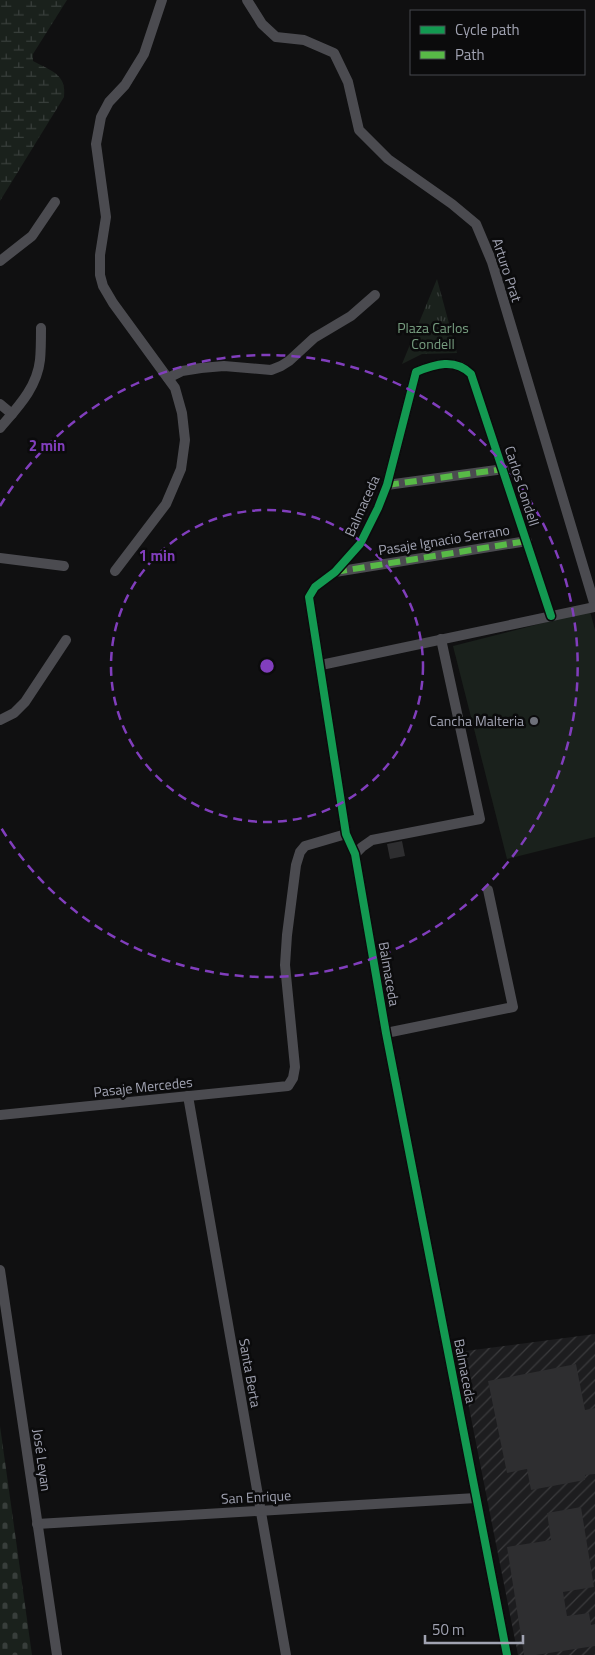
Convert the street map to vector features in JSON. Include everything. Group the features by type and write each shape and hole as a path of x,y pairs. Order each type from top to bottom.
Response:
{"street":[{"path":"115,571 166,504 181,469 185,440 182,413 175,388 113,303 103,286 100,275 100,255 106,217 96,144 101,117 109,102 125,85 144,54 162,0"},
{"name":"Arturo Prat","path":"247,0 262,24 276,36 304,40 334,53 348,82 359,130 388,159 452,204 476,224 492,262 595,607"},
{"path":"0,261 32,236 55,202"},
{"path":"168,378 182,371 200,368 224,366 271,370 281,366 314,338 351,316 375,295"},
{"path":"0,428 30,391 40,361 41,328"},
{"name":"Balmaceda","path":"464,368 455,363 428,367 416,372 387,485 378,508 360,544 335,572 315,587 309,597 346,834 356,854 386,1033 507,1655"},
{"name":"Carlos Condell","path":"464,368 471,374 504,469 551,616"},
{"path":"0,404 12,414"},
{"path":"387,485 504,469"},
{"name":"Pasaje Ignacio Serrano","path":"335,572 527,540"},
{"path":"0,558 64,566"},
{"path":"321,665 595,607"},
{"path":"356,854 372,840 480,819 441,639"},
{"path":"0,720 14,713 25,702 66,640"},
{"name":"Pasaje Mercedes","path":"0,1115 288,1086 293,1078 295,1066 286,977 286,949 296,865 300,852 306,846 346,834"},
{"path":"386,1033 513,1007 488,890"},
{"name":"Santa Berta","path":"188,1096 286,1655"},
{"name":"José Leyan","path":"0,1270 57,1655"},
{"name":"San Enrique","path":"37,1524 476,1498"}],"shaded area":[{"path":"595,1334 595,1655 518,1655 458,1352"}],"green space":[{"path":"0,0 67,0 33,54 33,61 52,71 60,78 63,83 64,97 0,201"},
{"name":"Plaza Carlos Condell","path":"437,279 457,353 422,354 402,364"},
{"name":"Cancha Malteria","path":"590,611 595,630 595,837 507,859 453,646"},
{"path":"0,1426 32,1655 0,1655"}],"building":[{"path":"402,841 405,856 390,859 387,844"},
{"path":"576,1364 585,1410 595,1408 595,1474 585,1475 585,1480 531,1490 527,1469 507,1473 488,1381"},
{"path":"581,1507 594,1587 563,1592 567,1616 589,1613 591,1625 595,1624 595,1646 536,1655 524,1655 507,1547 551,1540 547,1513"}],"marked path":[{"path":"387,485 504,469"},
{"path":"335,572 527,541"}],"cycle path":[{"path":"507,1655 386,1033 355,854 346,834 309,597 315,587 335,572 360,544 378,508 387,485 416,372 438,365 452,364 465,369 471,374 551,616"}],"place":[{"name":"Cancha Malteria","path":"534,721"}]}
